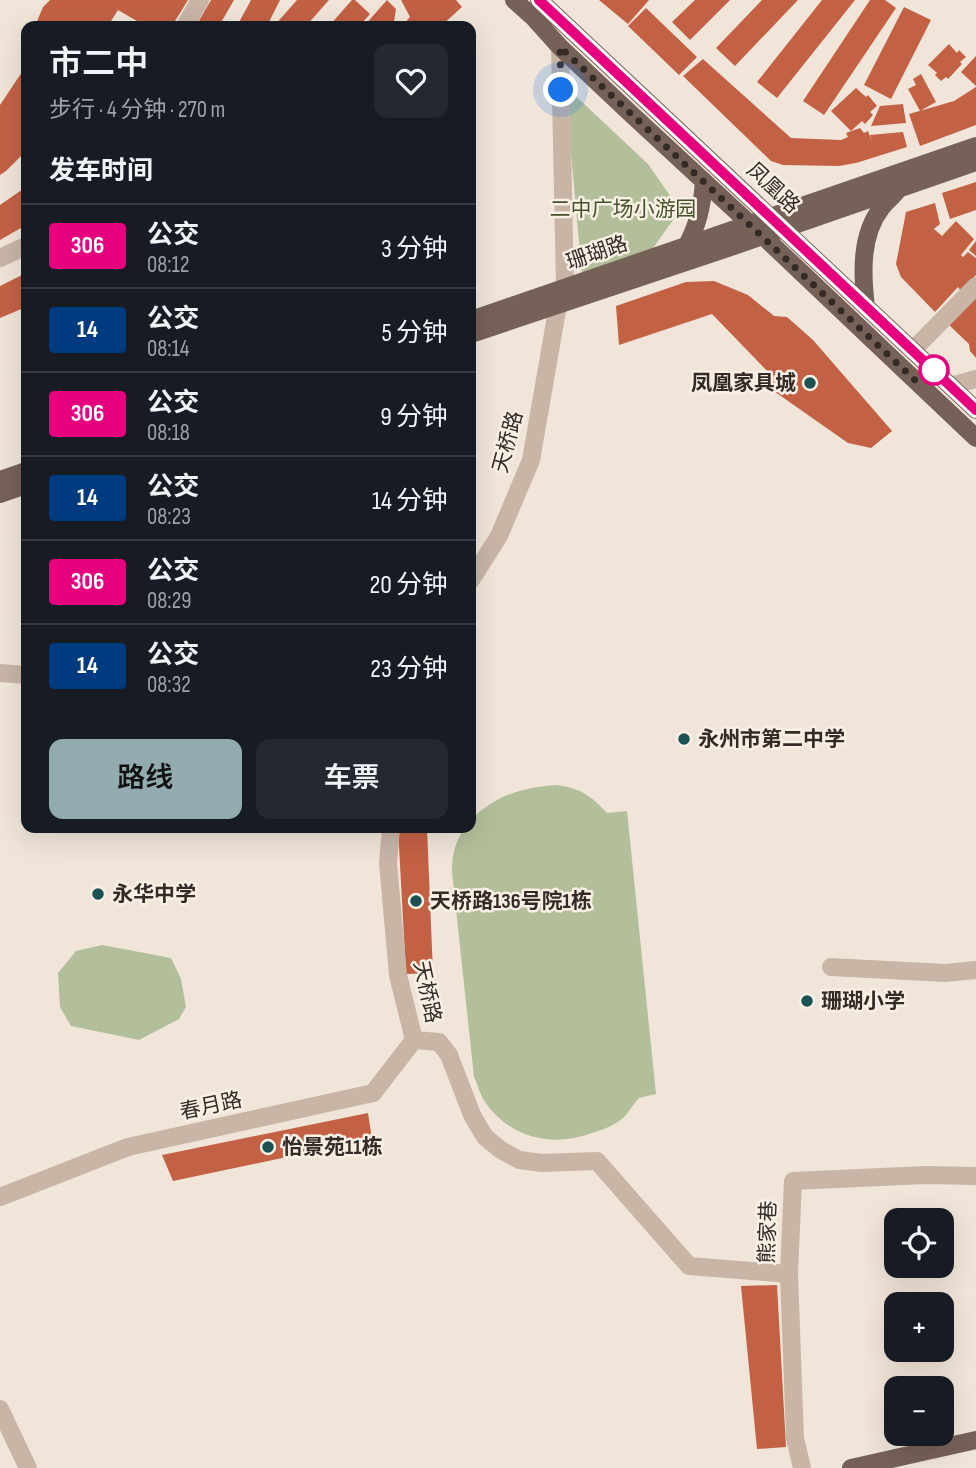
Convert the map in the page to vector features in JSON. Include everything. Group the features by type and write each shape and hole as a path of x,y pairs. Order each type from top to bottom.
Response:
{"main road":[{"name":"凤凰路","path":"514,0 539,8 660,113 976,410"},
{"name":"凤凰路","path":"539,8 560,47 976,438"},
{"path":"646,128 660,113"},
{"name":"珊瑚路","path":"476,319 561,297 757,230 976,146"},
{"name":"珊瑚路","path":"777,223 900,189 976,162"},
{"path":"686,247 702,207 704,182"},
{"path":"866,307 863,258 869,232 880,209 900,189"},
{"name":"珊瑚路","path":"476,332 686,247 757,230"},
{"path":"0,480 21,473"},
{"path":"0,494 21,487"},
{"path":"851,1468 976,1440"}],"street":[{"path":"189,21 200,0"},
{"name":"天桥路","path":"476,572 499,536 531,460 561,297 560,47"},
{"path":"0,258 21,248"},
{"path":"913,350 976,286"},
{"path":"951,386 976,379"},
{"path":"0,673 21,675"},
{"name":"天桥路","path":"391,833 388,863 398,975 414,1040"},
{"path":"831,967 945,973 976,970"},
{"path":"414,1040 439,1041 449,1055 478,1126 485,1137 501,1150 519,1160 542,1163 597,1161 689,1266 789,1273"},
{"name":"春月路","path":"0,1197 128,1147 373,1093 414,1040"},
{"name":"熊家巷","path":"802,1468 795,1438 789,1273 793,1181 925,1175 976,1176"},
{"path":"0,1409 27,1468"}],"green space":[{"name":"二中广场小游园","path":"565,86 648,164 680,210 651,251 582,275"},
{"path":"557,785 585,794 607,813 627,811 656,1094 639,1098 626,1115 610,1126 562,1140 533,1137 519,1132 495,1114 480,1093 474,1077 452,872 456,843 462,833 476,833 477,814 508,795"},
{"path":"102,945 171,958 181,979 186,1007 179,1019 139,1040 71,1026 60,1007 58,973 76,951"}],"building":[{"path":"50,0 188,0 175,21 137,21 118,10 111,21 37,21 43,7"},
{"path":"211,0 234,0 222,21 199,21"},
{"path":"251,0 280,0 270,21 240,21"},
{"path":"297,0 329,0 310,21 278,21"},
{"path":"352,0 370,14 364,21 333,21"},
{"path":"387,0 396,9 394,21 368,21"},
{"path":"401,0 456,0 462,7 447,21 406,21 410,17"},
{"path":"599,0 649,0 628,24"},
{"path":"695,0 730,0 690,40 672,22"},
{"path":"762,0 798,0 735,66 716,48"},
{"path":"822,0 855,0 777,98 757,82"},
{"path":"870,0 885,0 896,8 824,115 803,101"},
{"path":"904,7 931,20 891,99 864,85"},
{"path":"646,8 697,57 679,75 628,26"},
{"path":"949,44 957,53 959,50 966,57 948,79 946,77 941,81 928,65"},
{"path":"976,56 976,86 961,72"},
{"path":"703,59 791,138 841,140 848,137 846,133 860,128 864,133 868,131 872,142 870,135 903,132 907,147 839,166 783,165 771,161 683,76"},
{"path":"21,74 21,156 0,175 0,105"},
{"path":"921,74 936,102 920,111 908,89 916,85 913,79"},
{"path":"976,87 976,125 920,146 909,114 954,101"},
{"path":"856,88 866,97 868,95 877,106 870,112 873,115 865,124 862,121 851,131 831,111"},
{"path":"903,104 906,123 871,126 880,106"},
{"path":"976,182 976,210 950,219 942,193"},
{"path":"21,190 21,228 0,240 0,205"},
{"path":"935,203 940,224 930,232 934,229 942,236 956,221 974,239 961,255 963,257 968,252 976,258 976,275 961,291 958,287 935,312 901,277 896,264 906,212"},
{"path":"976,241 976,256 969,250"},
{"path":"21,276 21,309 0,318 0,286"},
{"path":"714,281 748,295 774,316 787,317 813,340 892,431 871,448 848,443 768,387 773,379 770,374 712,314 619,345 616,306 686,282"},
{"path":"976,298 976,358 970,351 969,344 947,323"},
{"name":"天桥路136号院1栋","path":"398,833 427,833 433,973 406,974"},
{"name":"怡景苑11栋","path":"368,1113 372,1139 173,1181 162,1155"},
{"path":"777,1285 786,1447 757,1449 741,1286"}],"bus line":[{"name":"306","path":"539,0 976,410"}],"place":[{"name":"凤凰家具城","path":"810,383"},
{"name":"永州市第二中学","path":"684,739"},
{"name":"永华中学","path":"98,894"},
{"name":"天桥路136号院1栋","path":"416,901"},
{"name":"珊瑚小学","path":"807,1001"},
{"name":"怡景苑11栋","path":"268,1147"}],"route":[{"path":"561,90 560,47 916,381 934,370"}]}
